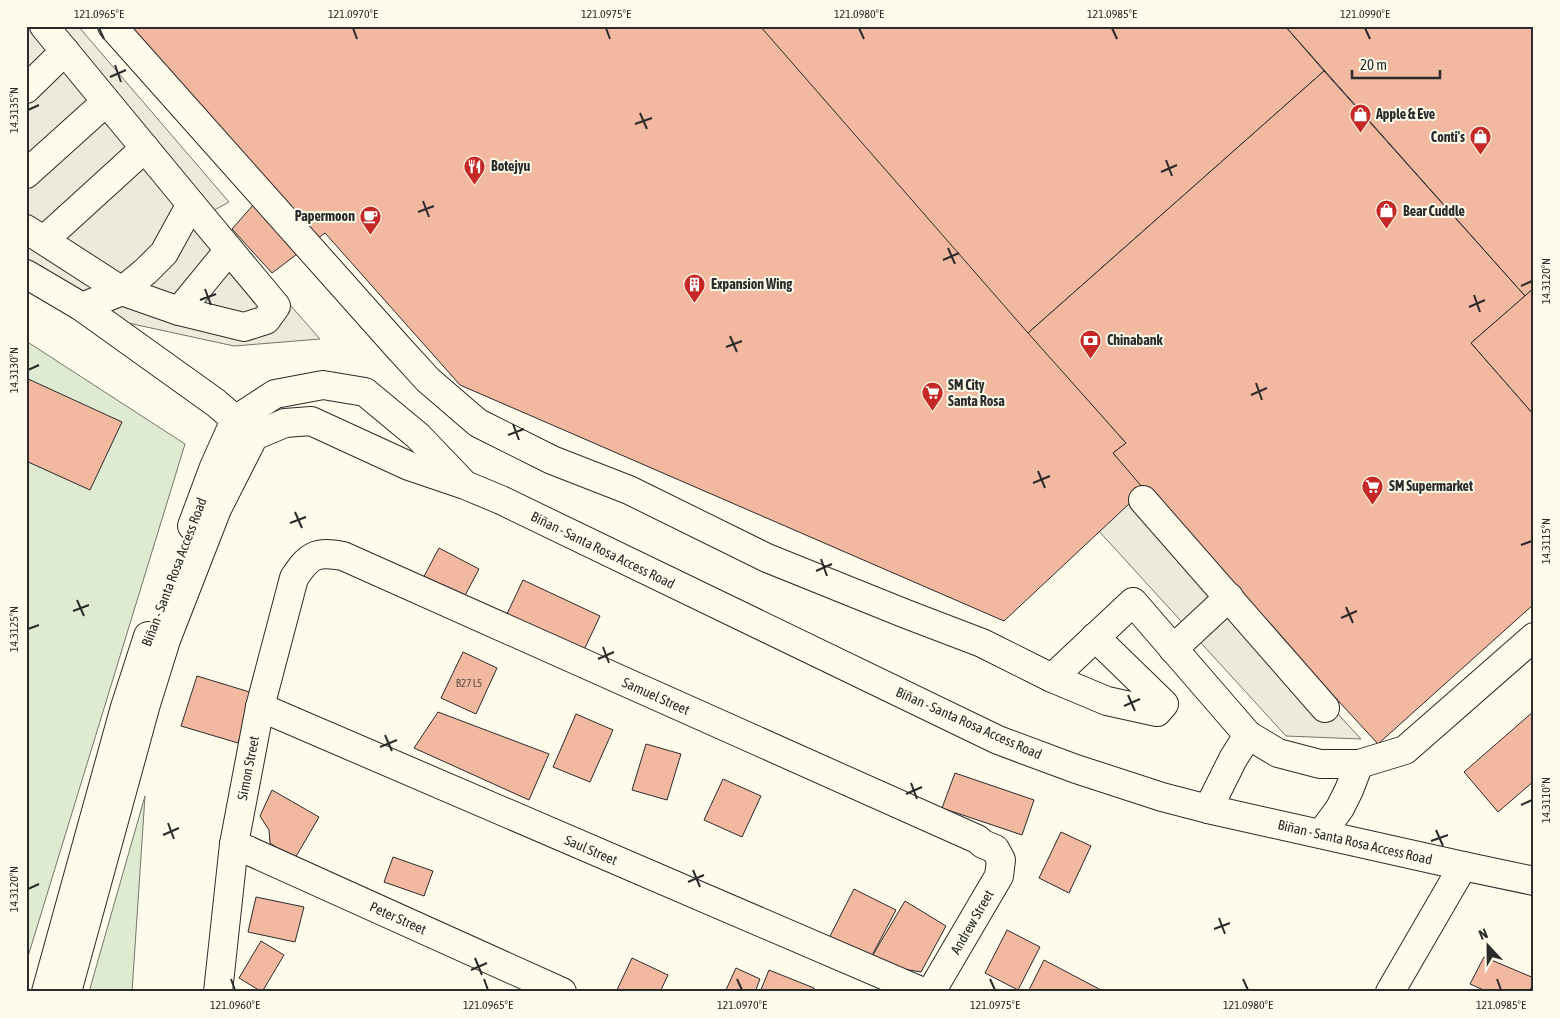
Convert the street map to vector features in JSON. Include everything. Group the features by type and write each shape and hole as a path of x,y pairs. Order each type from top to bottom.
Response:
{"street":[{"path":"44,26 276,306 266,320 244,327 179,311 122,291 35,235 144,148"},
{"path":"112,26 428,380 478,423 552,460 629,490 767,558 906,614 982,642 1052,678 1107,701 1157,712 1164,704 1095,637"},
{"path":"26,89 65,51"},
{"path":"26,174 106,102"},
{"path":"82,307 122,291 164,253 191,204"},
{"path":"179,311 229,250"},
{"path":"26,274 82,307 216,403 244,428"},
{"name":"Biñan - Santa Rosa Access Road","path":"46,992 65,973 125,707 153,623 214,467 244,428 275,394 323,385 365,392 418,436 465,485"},
{"name":"Biñan - Santa Rosa Access Road","path":"244,428 311,421 409,466 465,485 501,500 998,740 1076,770 1162,798 1534,881"},
{"path":"1143,500 1325,708"},
{"name":"Samuel Street","path":"314,556 329,553 343,556 968,835 995,849"},
{"name":"Simon Street","path":"218,992 234,844 260,707 294,578 303,564 314,556"},
{"path":"1173,649 1229,598"},
{"path":"1052,678 1133,602 1248,735 1278,753 1312,763 1359,764 1405,750 1534,637"},
{"name":"Saul Street","path":"260,707 923,992"},
{"path":"1208,809 1233,759 1248,735"},
{"path":"1321,834 1343,802 1359,764"},
{"name":"Peter Street","path":"234,844 562,992"},
{"name":"Andrew Street","path":"931,992 999,876 1001,860 995,849"},
{"path":"1390,992 1463,866"}],"green space":[{"path":"26,341 185,444 26,963"},
{"path":"145,796 132,992 89,992"}],"shaded area":[{"path":"26,26 78,26 229,202 209,213 320,339 234,346 128,323 26,258"},
{"path":"1103,459 1361,739 1286,736 1065,494"}],"building":[{"name":"Expansion Wing","path":"129,26 761,26 1126,443 1113,453 1145,489 1004,621 460,385 325,233 272,273 232,229 269,187"},
{"path":"760,26 1285,26 1324,71 1028,333"},
{"path":"1285,26 1534,26 1534,288 1525,296"},
{"path":"1324,71 1525,296 1471,343 1534,415 1534,604 1378,744 1149,495 1113,453 1126,443 1028,333"},
{"path":"1534,288 1534,415 1471,343"},
{"path":"26,378 122,422 90,490 26,461"},
{"path":"439,548 479,569 461,603 421,582"},
{"path":"523,580 600,616 583,652 506,616"},
{"path":"463,652 497,668 476,714 441,698"},
{"path":"197,676 253,693 238,743 181,726"},
{"path":"1534,711 1534,781 1498,812 1464,772"},
{"path":"438,712 549,754 529,800 414,748"},
{"path":"576,714 613,730 590,782 553,767"},
{"path":"646,744 681,754 667,800 632,790"},
{"path":"955,773 1034,800 1022,835 942,808"},
{"path":"723,779 761,796 742,837 704,820"},
{"path":"272,790 319,817 294,860 270,843 269,830 260,816"},
{"path":"1061,832 1091,846 1069,893 1039,878"},
{"path":"393,857 433,871 424,896 384,882"},
{"path":"854,889 896,910 868,963 827,942"},
{"path":"256,897 304,907 295,942 248,932"},
{"path":"905,901 946,926 921,972 868,963"},
{"path":"1007,930 1040,947 1018,990 985,973"},
{"path":"261,941 284,955 262,992 239,978"},
{"path":"1484,957 1534,978 1529,992 1488,992 1470,984"},
{"path":"632,958 668,975 660,992 616,992"},
{"path":"1044,960 1101,990 1100,992 1028,992"},
{"path":"736,968 760,979 755,992 725,992"},
{"path":"769,970 814,988 813,992 760,992"}],"place":[{"name":"Apple & Eve","path":"1360,133"},
{"name":"Conti's","path":"1481,156"},
{"name":"Botejyu","path":"475,185"},
{"name":"Bear Cuddle","path":"1387,230"},
{"name":"Papermoon","path":"371,235"},
{"name":"Expansion Wing","path":"695,303"},
{"name":"Chinabank","path":"1091,359"},
{"name":"SM City Santa Rosa","path":"932,412"},
{"name":"SM Supermarket","path":"1373,505"}]}
